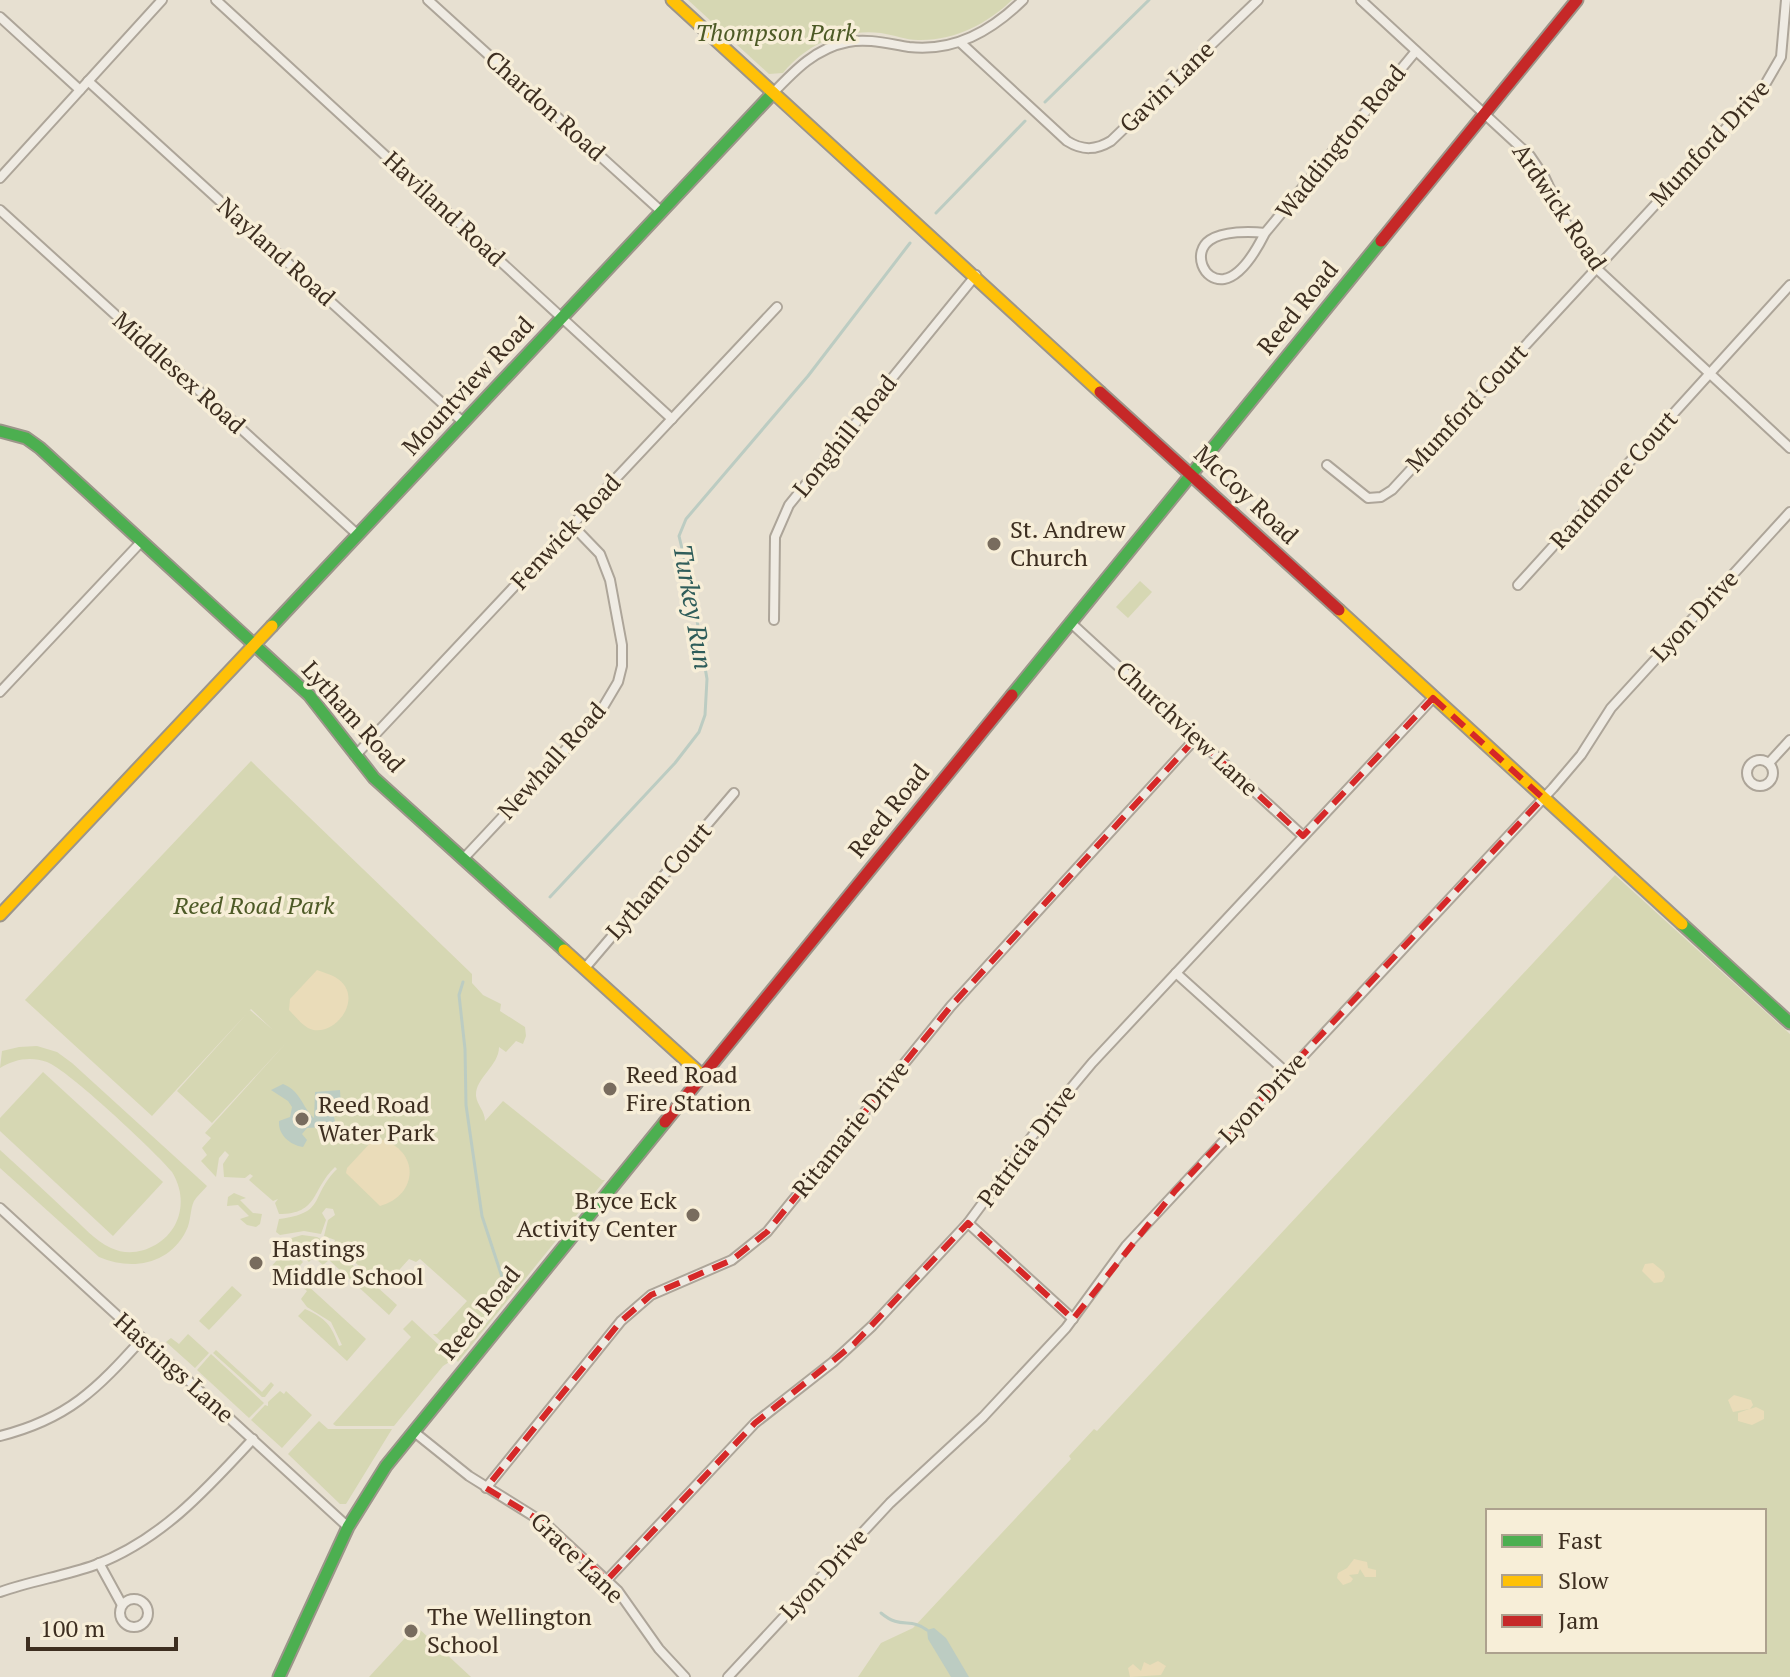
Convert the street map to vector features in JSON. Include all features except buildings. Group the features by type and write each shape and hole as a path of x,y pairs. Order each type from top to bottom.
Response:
{"main road":[{"name":"McCoy Road","path":"672,0 1790,1023"},
{"name":"Reed Road","path":"279,1677 348,1527 386,1466 413,1431 1577,0"},
{"name":"Mountview Road","path":"0,915 773,93"},
{"name":"Lytham Road","path":"0,431 26,438 40,448 255,645 326,713 374,778 702,1075"}],"street":[{"path":"0,178 162,0"},
{"name":"Haviland Road","path":"216,0 672,419"},
{"name":"Chardon Road","path":"428,0 662,212"},
{"name":"Mountview Road","path":"773,93 807,60 841,44 858,41 923,48 961,43 978,36 1023,0"},
{"name":"Gavin Lane","path":"961,43 1067,141 1081,147 1100,148 1111,141 1258,0"},
{"name":"Ardwick Road","path":"1361,0 1530,156 1545,178 1570,231 1596,268 1790,448"},
{"name":"Mumford Drive","path":"1596,268 1769,80 1781,57 1786,0"},
{"path":"0,17 80,90"},
{"name":"Waddington Road","path":"1265,233 1252,231 1211,239 1203,248 1200,263 1212,276 1225,279 1232,276 1416,51"},
{"name":"Nayland Road","path":"88,81 464,423"},
{"name":"Middlesex Road","path":"0,210 358,535"},
{"name":"Mumford Court","path":"1327,465 1362,495 1374,498 1387,494 1596,268"},
{"name":"Longhill Road","path":"774,620 775,537 789,505 976,275"},
{"name":"Randmore Court","path":"1518,585 1790,285"},
{"name":"Fenwick Road","path":"355,756 777,307"},
{"name":"Lyon Drive","path":"728,1677 890,1503 983,1417 1073,1319 1126,1246 1543,798 1581,755 1611,708 1790,512"},
{"name":"Newhall Road","path":"464,858 599,714 618,682 622,645 610,580 600,554 572,525"},
{"path":"0,692 141,542"},
{"name":"Churchview Lane","path":"1070,622 1303,836"},
{"name":"Patricia Drive","path":"607,1580 755,1423 854,1344 968,1223 1062,1098 1433,698"},
{"name":"Ritamarie Drive","path":"486,1488 621,1321 651,1295 732,1260 767,1232 951,1006 1196,738"},
{"path":"1769,763 1790,740"},
{"name":"Lytham Court","path":"585,968 734,793"},
{"path":"1176,973 1287,1073"},
{"name":"Hastings Lane","path":"0,1208 348,1527"},
{"path":"968,1223 1073,1319"},
{"path":"0,1436 53,1417 73,1405 102,1384 142,1339"},
{"name":"Grace Lane","path":"413,1431 486,1488 530,1512 607,1580 659,1649 685,1677"},
{"path":"0,1592 99,1563 146,1538 177,1517 200,1496 253,1439"},
{"path":"99,1563 122,1605"}],"highlighted area":[{"path":"1433,698 1543,798 1175,1191 1073,1319 968,1223 854,1344 755,1423 607,1580 546,1524 486,1488 621,1321 651,1295 732,1260 767,1232 951,1006 1196,738 1303,836"}],"green space":[{"name":"Thompson Park","path":"688,0 1012,0 992,17 944,38 918,40 881,33 853,33 815,46 783,73 769,74"},
{"path":"1140,581 1152,592 1128,618 1116,607"},
{"name":"Reed Road Park","path":"251,761 472,974 472,983 483,995 501,1004 500,1011 525,1027 523,1044 516,1041 506,1052 499,1047 495,1060 479,1083 476,1096 485,1121 503,1101 605,1180 458,1362 456,1360 494,1314 457,1356 433,1334 437,1334 467,1301 420,1259 416,1262 409,1259 383,1288 334,1243 335,1240 324,1236 328,1220 335,1215 333,1209 326,1208 322,1213 326,1220 321,1234 304,1231 280,1235 276,1232 279,1219 304,1213 311,1208 337,1169 335,1167 308,1205 292,1213 279,1214 275,1203 278,1199 273,1201 249,1180 253,1176 224,1177 223,1164 229,1155 225,1151 219,1158 216,1177 201,1161 207,1155 202,1148 211,1138 205,1133 287,1042 212,1123 177,1091 247,1013 152,1116 25,1000"},
{"path":"1615,875 1790,1034 1790,1677 858,1677 881,1643 913,1628 1071,1459 1069,1456 1094,1429 1097,1431"},
{"path":"37,1046 57,1052 72,1063 207,1186 194,1201 188,1227 179,1242 159,1258 124,1264 99,1257 0,1168 0,1150 94,1237 120,1251 138,1251 156,1245 170,1233 180,1212 181,1198 172,1172 91,1095 57,1068 41,1060 23,1059 0,1068 2,1051"},
{"path":"43,1072 163,1182 113,1236 0,1131 0,1118"},
{"path":"234,1193 246,1198 240,1200 253,1213 262,1214 256,1227 240,1219 249,1216 238,1205 227,1206 228,1197"},
{"path":"302,1235 326,1242 309,1262 285,1240"},
{"path":"288,1248 303,1262 287,1279 280,1279 269,1269"},
{"path":"328,1248 334,1248 397,1305 389,1315 329,1260 323,1265 317,1260"},
{"path":"305,1274 311,1279 306,1284 366,1339 347,1361 298,1316 305,1309 318,1316 331,1328 339,1346 342,1345 331,1322 307,1307 301,1299 307,1291 297,1282"},
{"path":"232,1286 242,1295 209,1330 199,1321"},
{"path":"412,1320 454,1359 443,1366 394,1426 333,1424 411,1337 403,1329"},
{"path":"188,1334 209,1353 195,1368 166,1342 171,1338 179,1344"},
{"path":"216,1350 262,1392 271,1382 274,1385 265,1397 213,1353"},
{"path":"211,1354 264,1403 249,1418 197,1370"},
{"path":"280,1391 284,1394 286,1391 312,1415 282,1448 251,1420"},
{"path":"319,1421 328,1429 392,1429 346,1504 340,1504 288,1454"},
{"path":"416,1626 471,1677 369,1677"}],"sand":[{"path":"317,970 335,977 344,985 348,995 348,1005 336,1023 318,1030 305,1026 289,1010 290,999"},
{"path":"380,1139 402,1153 410,1172 402,1192 380,1206 346,1173 373,1140"},
{"path":"1653,1263 1664,1272 1662,1282 1654,1283 1642,1271 1645,1264"},
{"path":"1734,1395 1751,1400 1753,1405 1750,1409 1756,1407 1764,1411 1764,1419 1752,1425 1738,1421 1738,1413 1749,1409 1733,1412 1728,1400"},
{"path":"1354,1559 1367,1562 1368,1568 1376,1570 1376,1577 1365,1577 1360,1569 1358,1574 1349,1575 1353,1579 1351,1582 1343,1585 1337,1578 1338,1573"},
{"path":"1158,1661 1166,1666 1161,1675 1130,1677 1128,1668 1133,1664 1141,1671 1144,1662 1150,1665"}],"shaded area":[{"path":"283,1084 298,1095 314,1118 315,1092 340,1090 341,1108 332,1108 336,1126 307,1128 302,1134 307,1140 303,1147 289,1142 280,1131 279,1121 290,1117 292,1107 271,1090"},
{"path":"934,1628 946,1638 969,1677 951,1677 928,1639 927,1630"}],"waterway":[{"name":"Turkey Run","path":"1045,102 1149,0"},
{"name":"Turkey Run","path":"936,213 1025,121"},
{"name":"Turkey Run","path":"550,897 675,763 699,732 705,715 707,679 679,536 686,519 808,376 910,243"},
{"name":"Turkey Run","path":"463,982 459,995 465,1049 466,1105 482,1216 503,1280"},
{"name":"Turkey Run","path":"881,1613 894,1621 915,1624 927,1630"}],"traffic: fast":[{"path":"272,626 773,93"},
{"path":"1012,695 1381,241"},
{"path":"0,431 26,438 40,448 309,695 374,778 564,950"},
{"path":"1682,924 1790,1023"},
{"path":"279,1677 348,1527 386,1466 665,1122"}],"traffic: slow":[{"path":"672,0 1100,392"},
{"path":"1339,610 1682,924"},
{"path":"0,915 272,626"},
{"path":"564,950 702,1075"}],"traffic: jam":[{"path":"1381,241 1577,0"},
{"path":"1100,392 1339,610"},
{"path":"665,1122 1012,695"}],"place":[{"name":"St. Andrew Church","path":"994,544"},
{"name":"Reed Road Fire Station","path":"610,1089"},
{"name":"Reed Road Water Park","path":"302,1119"},
{"name":"Bryce Eck Activity Center","path":"693,1215"},
{"name":"Hastings Middle School","path":"256,1263"},
{"name":"The Wellington School","path":"411,1631"}]}
